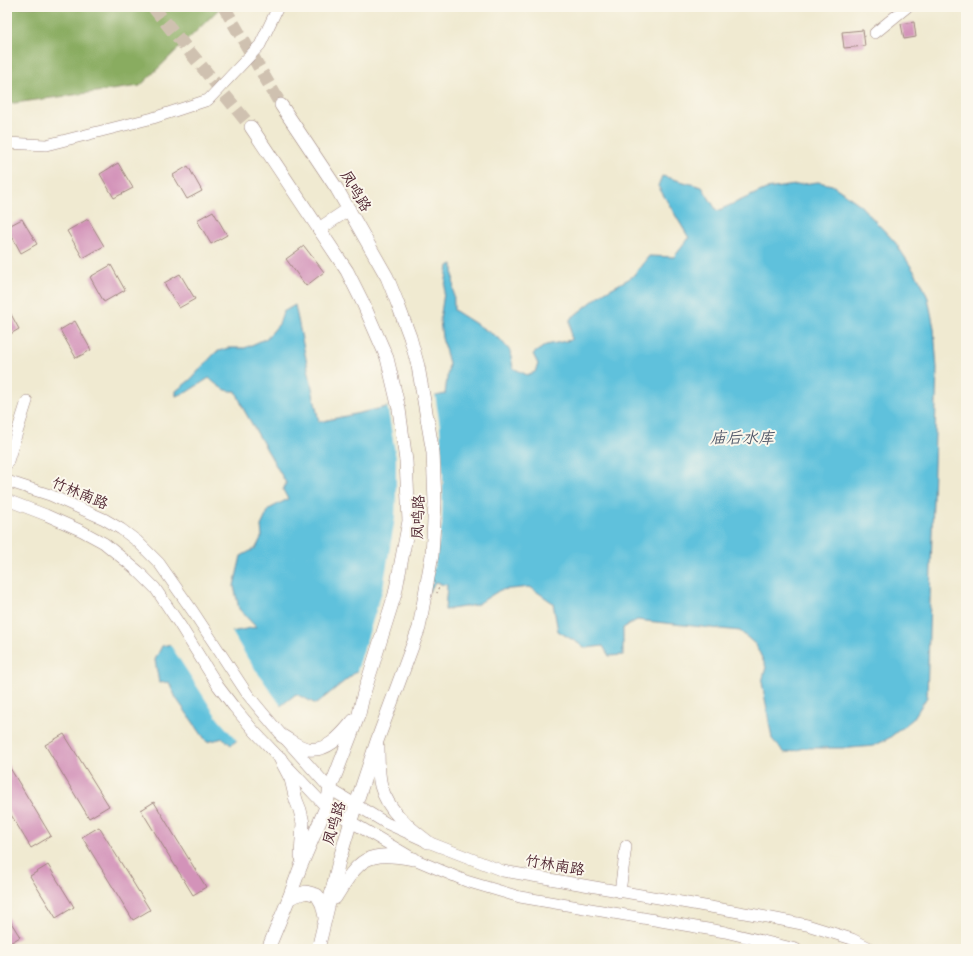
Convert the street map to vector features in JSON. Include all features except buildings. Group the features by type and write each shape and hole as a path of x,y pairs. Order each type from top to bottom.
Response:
{"main road":[{"name":"凤鸣路","path":"281,105 337,189 387,277 410,336 418,366 433,453 435,503 432,555 418,628 377,741 350,822 318,949"},
{"name":"凤鸣路","path":"251,127 347,271 387,358 399,409 406,461 409,521 396,594 363,696 359,714 330,789 326,808 300,868 268,949"},
{"path":"319,229 348,208"},
{"path":"282,736 307,749 325,748 338,738 359,714"},
{"path":"377,741 380,780 384,794 396,814 409,827 428,842"},
{"path":"280,758 291,779 303,823 300,868"},
{"path":"289,898 306,892 317,895 327,912 357,865 366,859 375,856 394,855 414,859"}],"street":[{"path":"7,143 46,145 153,118 208,100 260,45 278,7"},
{"path":"875,33 907,7"},
{"path":"7,464 27,402"},
{"name":"竹林南路","path":"7,481 50,495 104,519 137,541 159,563 248,695 282,736 330,789 386,823 428,842 503,871 808,925 852,939 872,949"},
{"path":"7,500 82,531 104,543 138,571 155,588 218,686 255,732 326,808 414,859 466,881 520,896 725,932 796,949"},
{"path":"620,892 626,846"}],"path":[{"path":"437,594 439,586"}],"green space":[{"path":"7,7 221,7 140,86 7,104"}],"water":[{"name":"庙后水库","path":"662,176 702,187 717,211 766,189 818,182 832,185 858,203 895,242 921,282 928,298 934,328 937,369 927,697 913,719 889,738 874,746 850,748 805,748 785,753 772,739 762,682 766,667 756,645 740,631 637,620 623,628 623,655 609,656 603,646 586,648 558,631 553,603 530,587 500,590 476,605 445,610 447,585 435,583 392,643 316,704 296,694 231,745 223,738 207,742 176,698 169,682 159,683 155,660 162,646 256,627 239,609 234,586 241,556 256,548 262,536 261,526 269,509 288,499 283,490 286,483 244,410 236,391 228,391 218,386 209,378 187,392 176,396 176,391 190,380 216,352 228,348 245,348 267,338 279,324 283,312 295,305 319,422 445,394 449,363 442,338 440,320 448,266 453,264 454,310 500,339 510,351 513,368 527,375 535,372 538,364 533,354 546,345 571,340 570,319 603,293 632,277 649,256 674,257 689,238 658,186"}],"pier":[{"path":"435,394 440,426 443,476 442,525 428,596 393,644 356,674 383,588 395,518 396,458 387,405"},
{"path":"231,630 248,659 282,707 238,742 218,719 169,643"}],"tunnel":[{"path":"153,7 251,127"},
{"path":"224,7 281,105"}]}
